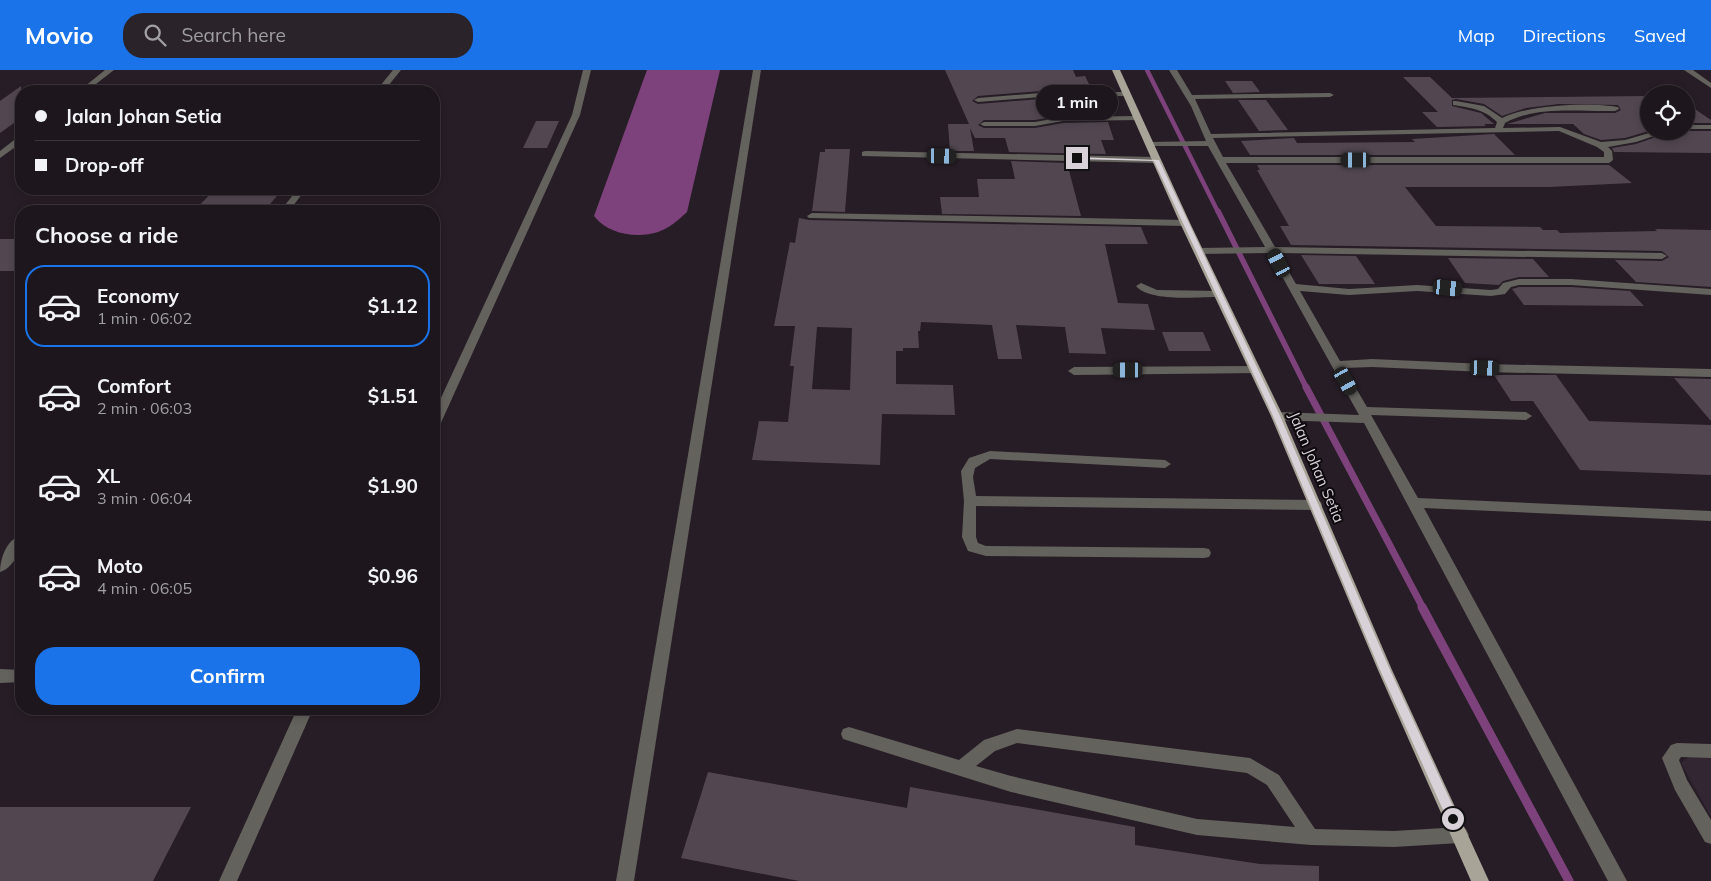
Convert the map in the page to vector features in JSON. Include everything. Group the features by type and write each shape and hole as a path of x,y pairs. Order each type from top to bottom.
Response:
{"main road":[{"name":"Jalan Johan Setia","path":"1116,70 1123,94 1150,144 1153,160 1277,416 1385,670 1480,881"}],"street":[{"path":"91,85 110,70"},
{"path":"385,85 397,70"},
{"path":"440,412 576,115 587,70"},
{"path":"625,881 757,70"},
{"path":"1173,70 1189,97 1207,141 1221,160 1266,251 1292,287 1338,366 1618,881"},
{"path":"1688,70 1711,86"},
{"path":"978,100 1054,94 1123,94"},
{"path":"1189,97 1246,98 1267,95 1330,95"},
{"path":"1456,103 1477,105 1488,110 1500,126"},
{"path":"1500,126 1517,113 1532,111 1614,110"},
{"path":"984,124 1035,124 1063,119 1135,118"},
{"path":"1150,144 1500,126 1560,129 1600,145 1608,152 1609,160 1221,160"},
{"path":"1695,127 1711,127"},
{"path":"1600,145 1641,140"},
{"path":"0,155 15,144"},
{"path":"865,154 1153,160"},
{"path":"289,205 297,195"},
{"path":"812,216 1185,224"},
{"path":"1199,252 1266,251 1662,256"},
{"path":"1292,287 1348,292 1425,288 1491,293 1501,292 1507,285 1520,282 1571,282 1711,292"},
{"path":"1141,286 1148,291 1157,293 1219,294"},
{"path":"1338,366 1372,363 1711,373"},
{"path":"1074,371 1255,370"},
{"path":"1277,416 1352,419 1365,415 1526,416"},
{"path":"1165,464 990,455 977,457 969,463 967,470 970,501 969,537 973,547 986,550 1204,553"},
{"path":"970,501 1206,506 1316,505"},
{"path":"1414,503 1711,516"},
{"path":"0,566 15,547"},
{"path":"0,676 15,676"},
{"path":"228,881 302,715"},
{"path":"849,734 1011,784 1197,827 1311,837 1394,839 1460,835"},
{"path":"960,769 990,744 1017,736 1250,766 1273,780 1311,837"},
{"path":"1711,751 1677,750 1670,758 1681,785 1711,836"}],"shaded area":[{"path":"647,70 720,70 687,212 674,224 658,232 632,235 607,227 594,216"},
{"path":"1691,755 1711,756 1711,817 1681,763"}],"building":[{"path":"945,70 1073,70 1076,77 1085,76 1092,90 1053,90 978,96 972,101 978,104 1053,98 1096,98 1105,115 1063,115 1035,120 984,120 978,125 984,128 1035,128 1063,123 1108,122 1114,140 1101,140 1106,154 1009,152 1005,138 975,138 970,128 974,151 950,151 948,124 969,124"},
{"path":"1403,77 1430,77 1452,98 1640,96 1640,134 1625,138 1601,140 1584,134 1573,124 1507,124 1545,113 1615,113 1621,110 1618,105 1559,104 1526,108 1502,116 1484,104 1452,100 1452,106 1481,113 1494,124 1484,124 1486,126 1437,127 1422,112 1438,112"},
{"path":"1225,81 1252,81 1260,92 1233,93"},
{"path":"15,90 15,122 0,133 0,101"},
{"path":"1238,100 1266,100 1288,130 1259,131"},
{"path":"1695,109 1711,120 1711,123 1695,123"},
{"path":"536,121 559,121 547,148 523,148"},
{"path":"1695,131 1711,131 1711,153 1614,152 1612,148 1647,140 1695,140"},
{"path":"1494,134 1515,155 1250,155 1241,141 1294,138 1297,143 1415,142 1412,139"},
{"path":"825,149 850,149 845,212 812,211 820,152 825,152"},
{"path":"1011,161 1067,163 1081,216 942,214 940,197 979,197 977,179 1015,179"},
{"path":"1257,165 1609,165 1632,183 1549,187 1405,187 1436,226 1540,227 1543,230 1557,230 1560,233 1657,231 1655,229 1711,230 1711,287 1636,282 1615,260 1662,261 1669,257 1662,251 1291,245 1280,226 1289,226 1257,170 1260,170"},
{"path":"209,195 278,195 269,205 200,205"},
{"path":"799,218 809,220 1141,227 1148,244 1105,244 1118,303 1148,304 1155,330 1101,328 1106,354 1069,353 1065,327 1016,325 1022,359 998,359 992,325 921,322 920,331 918,331 919,348 903,348 903,351 896,351 896,384 953,385 955,415 882,414 880,465 752,460 759,421 788,422 794,366 790,366 795,326 774,326 790,242 795,243","holes":["817,327 852,328 850,390 812,389"]},
{"path":"0,239 15,239 15,271 0,271"},
{"path":"1301,255 1356,256 1375,284 1319,284"},
{"path":"1448,258 1533,259 1549,277 1519,277 1503,281 1499,285 1465,283"},
{"path":"1519,287 1571,287 1630,291 1644,306 1524,305 1512,289"},
{"path":"1162,332 1203,332 1211,351 1169,351"},
{"path":"1494,375 1556,375 1589,421 1711,425 1711,475 1580,470 1533,401 1511,401"},
{"path":"1674,378 1711,379 1711,421"},
{"path":"708,772 907,808 910,787 1135,827 1135,845 1260,864 1319,866 1319,881 799,881 681,858"},
{"path":"0,807 191,807 153,881 0,881"}],"waterway":[{"path":"1147,70 1218,212"},
{"path":"1218,211 1306,387"},
{"path":"1306,387 1423,608"},
{"path":"1422,607 1569,881"}],"route":[{"path":"1077,158 1156,160 1277,416 1385,670 1453,819"}]}
